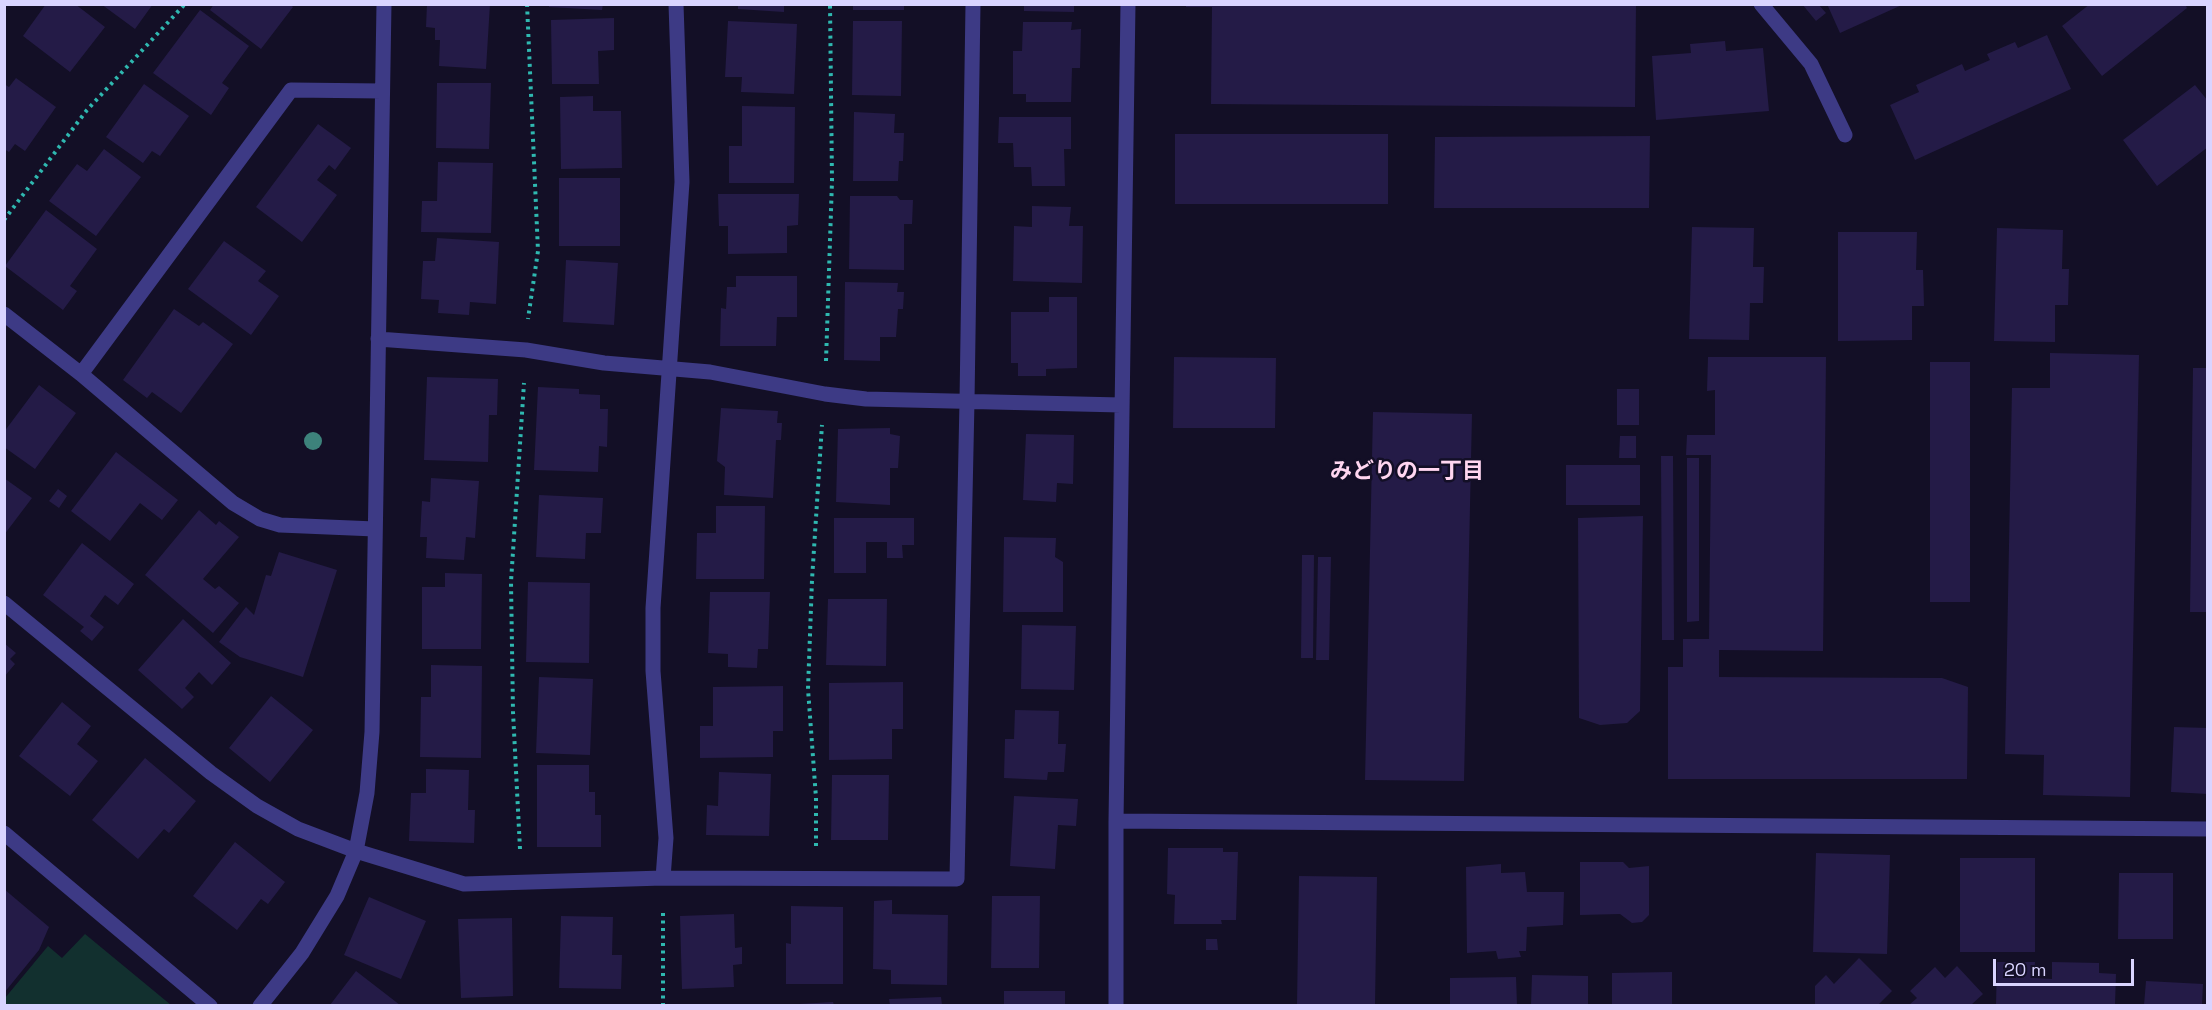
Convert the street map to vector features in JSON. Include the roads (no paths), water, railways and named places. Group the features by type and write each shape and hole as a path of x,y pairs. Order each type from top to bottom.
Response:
{"street":[{"path":"260,1005 302,953 337,896 356,851 368,793 372,732 384,4"},
{"path":"663,878 666,838 653,671 652,608 682,182 676,4"},
{"path":"4,603 211,773 257,806 298,829 356,851 465,884 663,878 957,879 973,4"},
{"path":"1116,1005 1116,821 1128,4"},
{"path":"1761,4 1811,64 1845,135"},
{"path":"81,374 291,90 381,91"},
{"path":"4,314 81,374 233,503 260,519 280,525 375,529"},
{"path":"378,339 526,350 604,363 710,372 825,394 866,399 1121,405"},
{"path":"1116,821 2208,829"},
{"path":"4,833 210,1005"}],"district":[{"name":"みどりの一丁目","path":"1407,472"}]}
